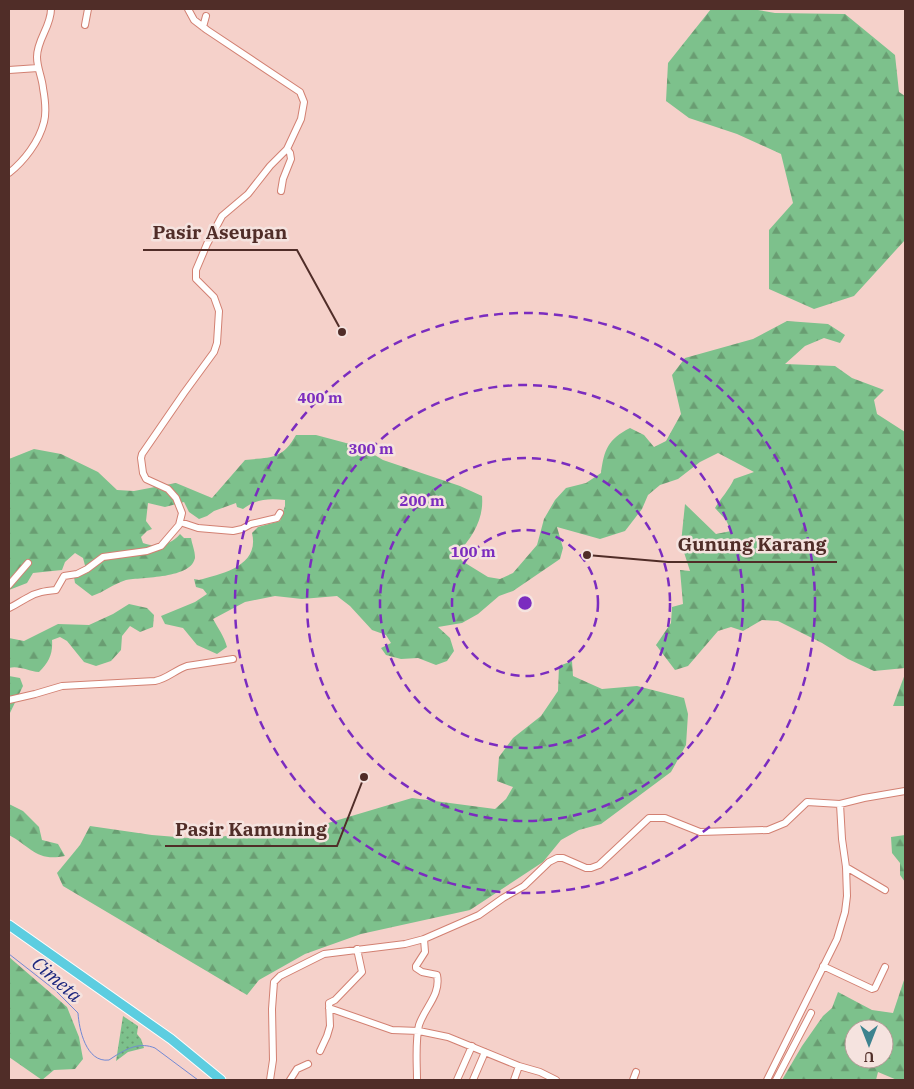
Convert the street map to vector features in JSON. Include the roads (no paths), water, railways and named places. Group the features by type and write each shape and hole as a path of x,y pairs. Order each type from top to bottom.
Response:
{"highway":[{"path":"9,925 171,1039 221,1080"}],"street":[{"path":"9,173 24,159 37,139 44,123 46,103 38,68 38,46 49,25 51,9"},
{"path":"85,25 88,9"},
{"path":"9,608 40,592 56,590 64,576 77,574 103,557 147,551 161,546 180,522 181,508 176,498 168,489 146,478 143,473 141,458 184,393 211,358 217,343 219,311 217,303 214,297 196,279 196,270 222,216 248,194 270,166 287,149 301,120 304,102 302,95 279,77 256,64 203,27 194,20 188,9"},
{"path":"203,27 206,16"},
{"path":"9,70 38,68"},
{"path":"281,191 283,179 291,159 287,149"},
{"path":"180,522 198,528 233,530 278,518 280,513"},
{"path":"9,585 28,563"},
{"path":"9,700 62,686 155,682 187,666 233,659"},
{"path":"270,1080 273,1060 272,989 275,979 324,954 405,944 424,938 479,915 524,886 549,862 557,858 563,858 586,868 592,868 599,865 650,818 665,818 700,832 761,831 772,829 785,823 808,802 840,804 905,791"},
{"path":"767,1080 837,939 845,912 847,896 846,868 840,804"},
{"path":"846,868 885,890"},
{"path":"417,1080 418,1031 436,993 438,980 437,975 422,972 416,968 425,952 424,938"},
{"path":"320,1050 330,1026 329,1003 336,1000 362,972 357,949"},
{"path":"823,966 872,989 875,988 884,967"},
{"path":"329,1008 392,1030 418,1031 448,1037 519,1066 540,1072 556,1080"},
{"path":"776,1080 812,1013"},
{"path":"457,1080 472,1046"},
{"path":"473,1080 485,1052"},
{"path":"290,1080 298,1069 308,1064"},
{"path":"514,1080 519,1066"},
{"path":"633,1080 636,1072"}],"waterway":[{"name":"Cimeta","path":"9,954 55,990 78,1013 85,1044 95,1056 109,1060 129,1048 150,1046 198,1080"}],"place":[{"name":"Pasir Aseupan","path":"342,332"},
{"name":"Gunung Karang","path":"587,555"},
{"name":"Pasir Kamuning","path":"364,777"}]}
